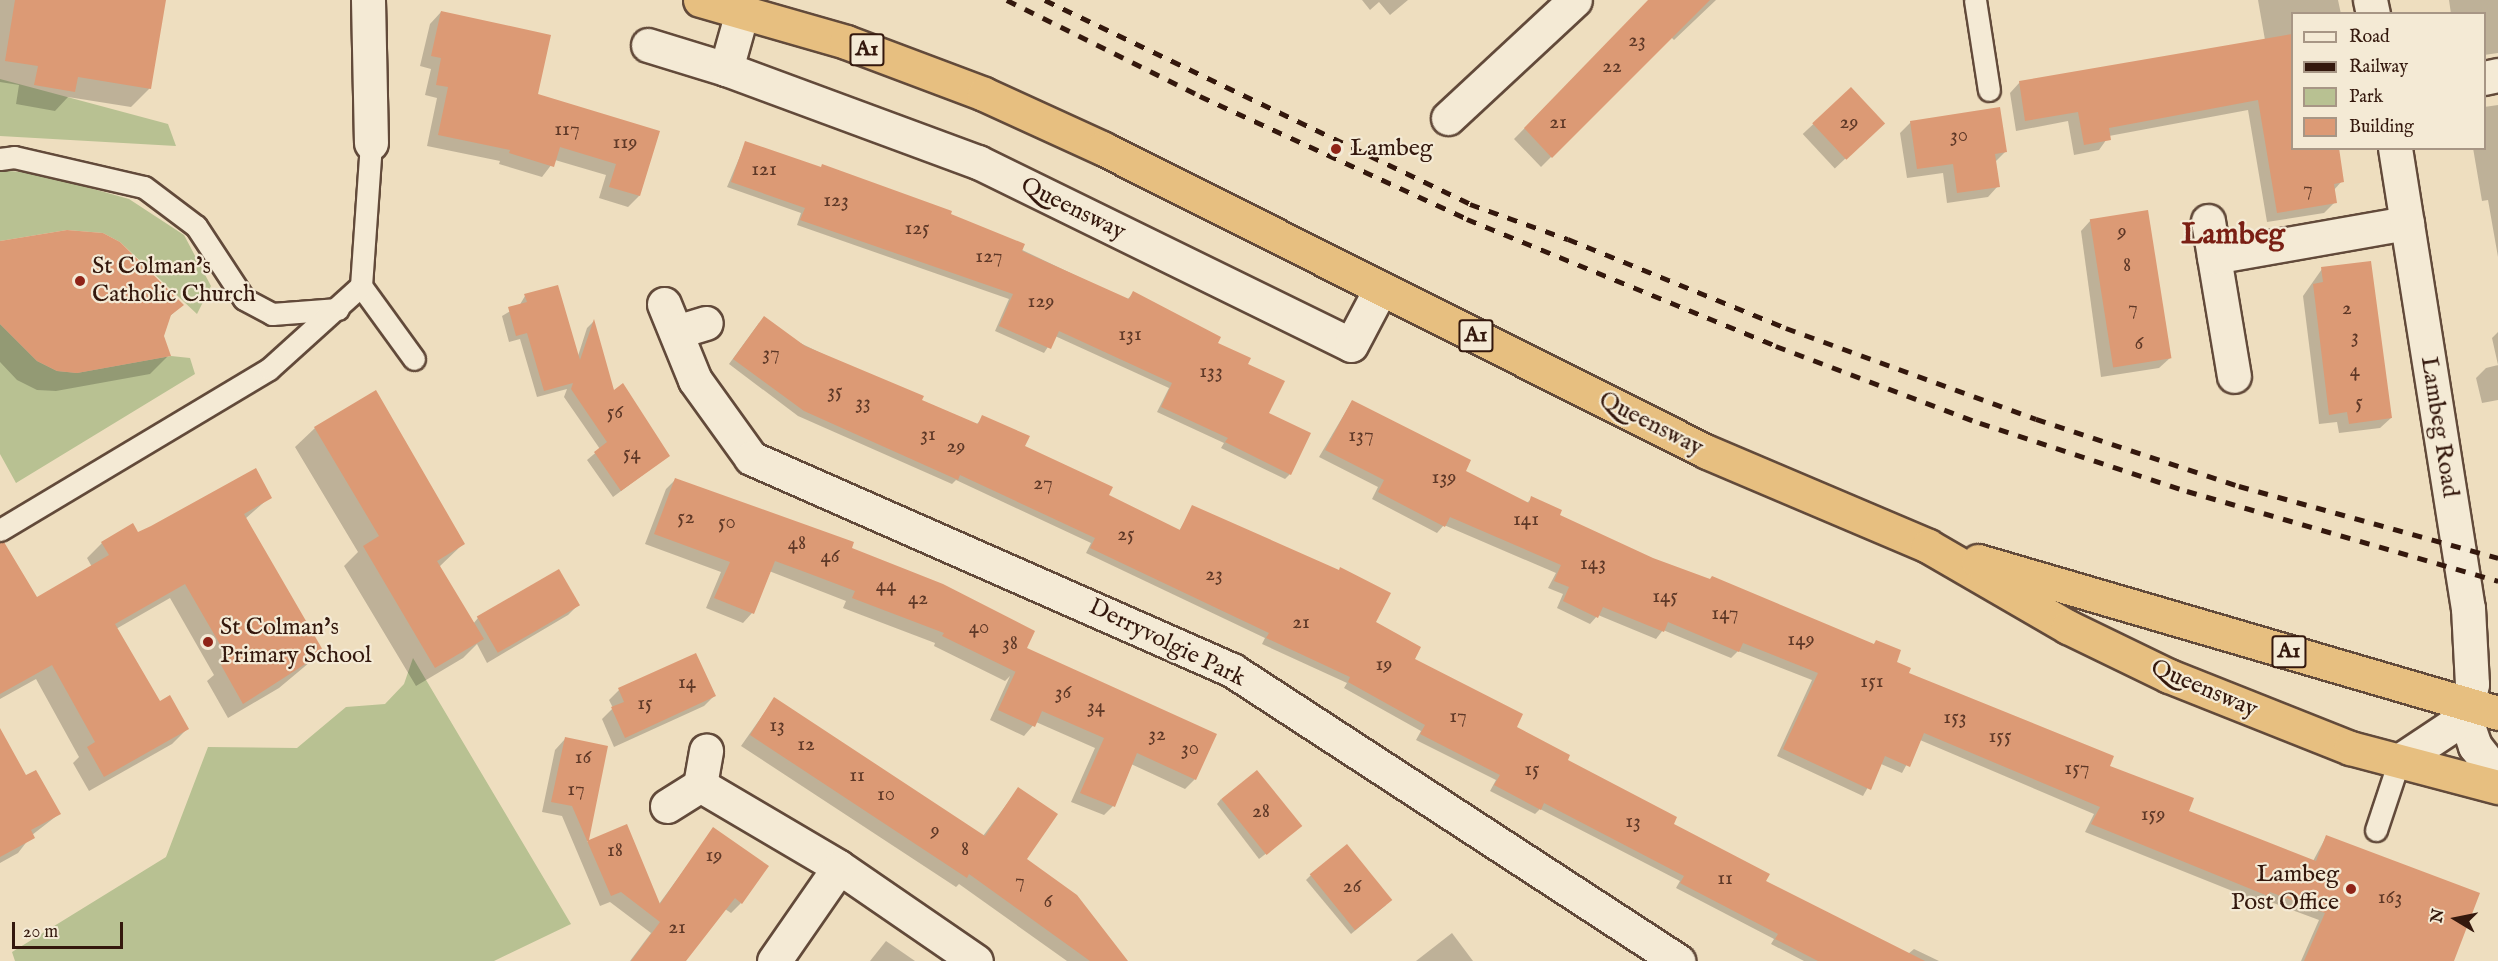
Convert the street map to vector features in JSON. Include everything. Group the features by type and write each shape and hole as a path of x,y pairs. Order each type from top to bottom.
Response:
{"highway":[{"name":"Queensway","path":"700,0 846,42 984,94 1102,148 1707,452 1928,546 2477,712"},
{"name":"Queensway","path":"1928,546 2068,627 2169,676 2350,748 2498,788"}],"street":[{"path":"368,0 371,143"},
{"path":"1448,118 1575,0"},
{"path":"726,69 742,12"},
{"name":"Queensway","path":"648,45 726,69 978,162 1351,345 1382,288"},
{"name":"Lambeg Road","path":"2395,150 2468,608 2472,684 2477,712"},
{"path":"2208,221 2234,376"},
{"path":"2214,257 2407,223"},
{"name":"Derryvolgie Park","path":"682,320 695,380 751,458 1232,670 1678,961"},
{"path":"2399,761 2477,712"},
{"path":"2477,712 2475,746 2498,775"},
{"path":"667,806 700,785 706,751"},
{"path":"700,785 839,867 975,961"},
{"path":"774,961 839,867"}],"lane":[{"path":"1975,0 1989,90"},
{"path":"371,143 361,286 414,359"},
{"path":"0,159 14,157 144,187 196,226 244,299 272,314 338,309"},
{"path":"0,530 269,369 361,286"},
{"path":"2376,830 2399,761"}],"green space":[{"path":"0,79 168,124 176,146 0,136"},
{"path":"0,170 40,174 129,199 184,235 211,286 197,314 120,242 103,233 67,230 0,241"},
{"path":"0,324 37,361 57,371 77,373 171,356 190,358 195,374 16,483 0,454"},
{"path":"413,658 571,924 494,961 15,961 12,952 166,857 208,747 297,748 346,707 385,704 404,684"}],"building":[{"path":"15,0 166,0 151,89 78,77 75,92 34,85 38,66 5,61"},
{"path":"1648,0 1710,0 1552,158 1524,128"},
{"path":"441,11 551,35 538,94 660,131 640,196 609,187 616,164 560,147 554,167 509,153 510,150 438,135 448,87 436,85 441,58 431,56"},
{"path":"2291,34 2291,150 2339,150 2344,182 2334,184 2337,203 2277,213 2258,100 2109,128 2111,140 2084,145 2078,112 2025,121 2019,81"},
{"path":"1851,87 1885,124 1846,160 1812,123"},
{"path":"2000,107 2007,152 1995,154 2000,187 1957,193 1953,164 1917,169 1910,121"},
{"path":"745,141 821,167 822,164 952,211 951,214 1025,244 1022,251 1129,299 1133,291 1221,337 1218,343 1251,358 1248,364 1285,381 1269,413 1311,433 1291,475 1225,442 1228,438 1161,407 1172,383 1059,331 1051,349 999,326 1013,294 800,220 805,208 731,182"},
{"path":"2148,210 2171,358 2113,367 2090,219"},
{"name":"St Colman's Catholic Church","path":"67,230 103,233 120,242 184,305 171,315 164,336 171,356 77,373 57,371 37,361 0,324 0,241"},
{"path":"2371,261 2392,418 2349,424 2347,412 2329,415 2313,284 2323,282 2321,267"},
{"path":"558,285 580,360 594,319 614,390 623,383 670,456 621,491 594,452 607,442 571,389 573,383 544,391 527,333 516,336 508,307 527,302 524,294"},
{"path":"764,316 805,346 924,396 922,400 978,424 982,415 1030,436 1025,446 1113,487 1109,495 1180,530 1192,505 1339,570 1340,567 1391,593 1376,622 1421,647 1415,659 1523,714 1517,727 1570,755 1568,760 1677,817 1674,824 1770,874 1766,881 1925,961 1818,961 1775,939 1778,934 1680,883 1684,876 1544,803 1541,810 1494,785 1500,775 1420,734 1425,725 1348,682 1350,677 1266,638 1269,633 1090,548 1095,538 960,475 958,480 804,411 733,359"},
{"path":"376,390 465,544 437,561 484,639 435,668 363,546 379,536 314,427"},
{"path":"1352,400 1471,460 1466,471 1529,503 1531,496 1562,510 1560,515 1653,558 1710,579 1712,576 1874,644 1876,640 1901,650 1897,662 1911,668 1909,673 2114,756 2110,766 2194,798 2189,811 2316,861 2326,835 2480,893 2454,961 2304,961 2325,913 2270,892 2268,896 2091,824 2100,807 1924,733 1910,767 1885,756 1871,790 1783,749 1818,673 1743,643 1739,652 1668,622 1664,632 1603,607 1598,618 1563,601 1569,587 1554,581 1561,565 1450,517 1445,527 1378,492 1384,480 1325,450"},
{"path":"256,468 272,498 244,514 324,652 243,704 221,665 229,660 185,584 115,624 160,701 170,695 189,729 104,777 87,747 95,742 52,665 0,694 0,543 4,542 37,597 109,555 101,542 133,523 138,532"},
{"path":"675,478 854,542 852,548 943,584 1035,631 1027,648 1217,734 1196,780 1137,753 1115,807 1080,793 1104,738 1042,711 1035,727 998,710 1015,672 942,636 944,633 852,598 855,591 805,572 775,561 754,614 714,598 730,562 654,534"},
{"path":"559,569 580,605 498,653 477,616"},
{"path":"696,653 716,696 625,738 611,707 624,702 618,688"},
{"path":"774,697 985,836 1018,787 1058,814 1027,859 1077,895 1128,961 1090,961 969,874 967,878 750,735"},
{"path":"0,728 26,775 36,770 61,814 31,830 35,838 0,857"},
{"path":"565,737 608,746 589,840 627,824 660,904 713,827 769,866 742,904 735,898 686,961 631,961 660,922 621,892 611,896 572,806 551,802"},
{"path":"1257,770 1302,826 1267,855 1221,799"},
{"path":"1347,844 1392,900 1355,930 1310,874"}],"railway":[{"path":"1007,0 1200,96 1467,219 1776,346 1980,423 2187,491 2498,581"},
{"path":"1045,0 1470,204 1568,239 1786,328 2036,419 2239,486 2498,558"}],"place":[{"name":"Lambeg","path":"1336,149"},
{"name":"St Colman's Catholic Church","path":"80,281"},
{"name":"St Colman's Primary School","path":"208,642"},
{"name":"Lambeg Post Office","path":"2351,889"}],"district":[{"name":"Lambeg","path":"2233,235"}]}
